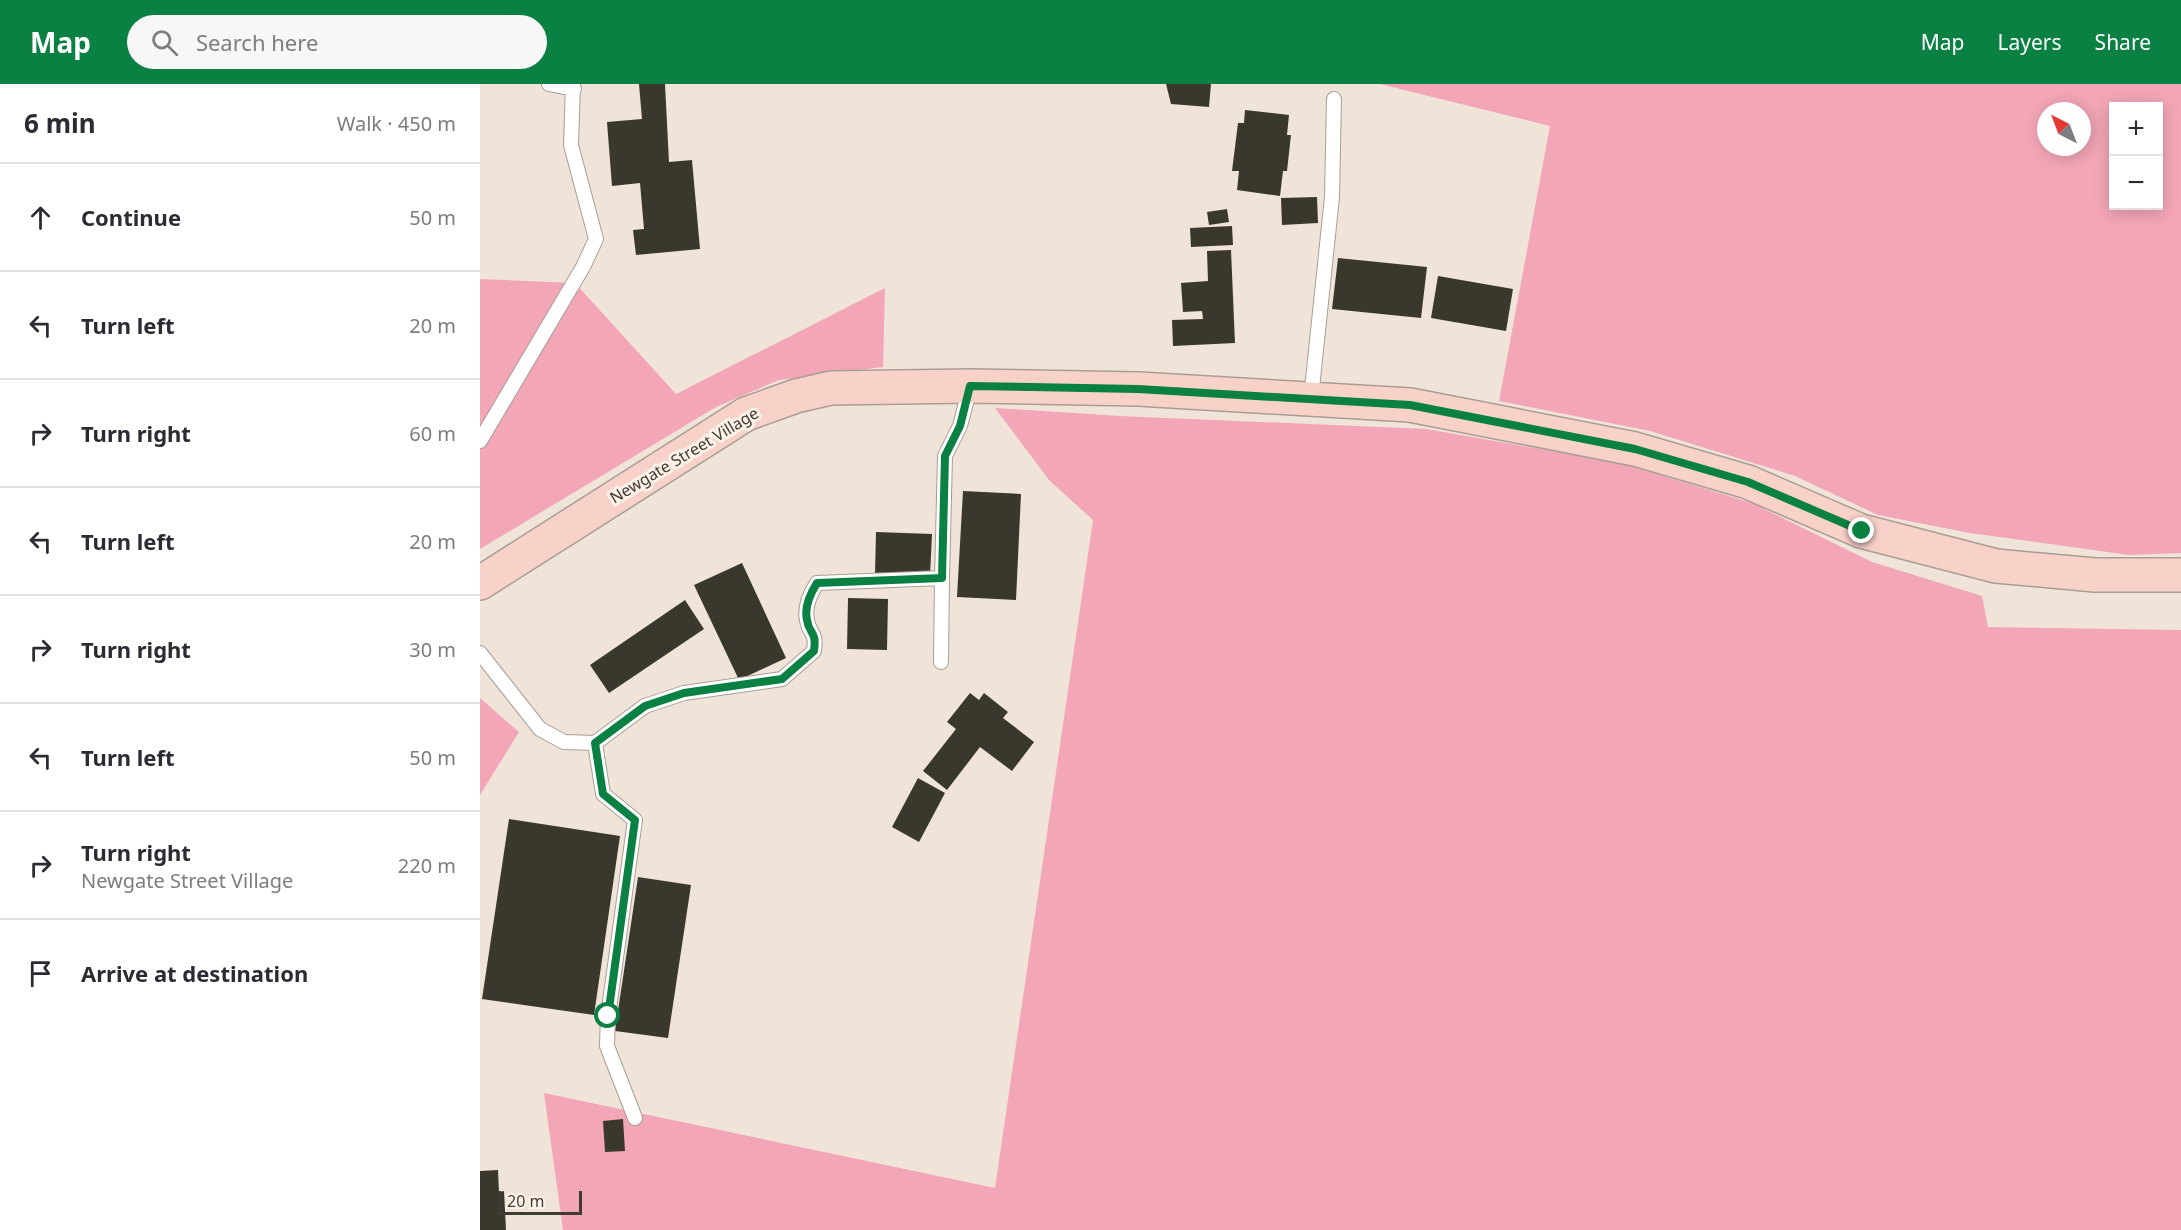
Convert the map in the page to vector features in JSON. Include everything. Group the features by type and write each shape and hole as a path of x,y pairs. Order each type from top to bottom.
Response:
{"street":[{"name":"Newgate Street Village","path":"480,583 746,414 796,396 831,388 970,386 1138,389 1410,405 1635,449 1748,482 1862,531 1996,566 2095,575 2181,575"}],"lane":[{"path":"480,441 583,267 596,239 572,145 574,87 549,84"},
{"path":"1311,398 1332,197 1334,99"},
{"path":"941,662 945,456 960,426 970,386"},
{"path":"480,653 540,729 564,742 595,743 645,706 665,699 684,693 782,679 814,651 816,637 807,621 808,598 817,583 942,578"},
{"path":"595,743 603,794 635,820 608,1016 607,1046 635,1118"}],"shaded area":[{"path":"1380,84 2181,84 2181,553 2129,555 1970,533 1878,515 1795,476 1650,431 1499,401 1550,126"},
{"path":"480,279 575,283 676,394 885,288 883,367 779,380 716,407 480,549"},
{"path":"995,408 1120,416 1427,429 1624,464 1752,503 1872,562 1982,596 1988,627 2181,630 2181,1230 563,1230 544,1093 995,1188 1093,520 1049,480"},
{"path":"480,698 519,732 480,795"}],"building":[{"path":"639,84 665,84 669,162 692,160 700,249 636,255 633,230 644,229 640,183 612,186 607,122 642,119"},
{"path":"1166,84 1211,84 1209,107 1171,104"},
{"path":"1245,110 1289,115 1287,135 1291,135 1287,171 1283,171 1280,196 1237,190 1239,171 1232,171 1238,123 1244,123"},
{"path":"1317,197 1318,223 1282,225 1281,198"},
{"path":"1227,209 1229,222 1209,225 1207,212"},
{"path":"1232,226 1233,245 1191,247 1190,228"},
{"path":"1231,250 1235,343 1173,346 1172,320 1203,319 1202,311 1183,312 1181,283 1208,281 1207,251"},
{"path":"1338,258 1427,267 1421,318 1332,309"},
{"path":"1438,276 1513,289 1506,331 1431,318"},
{"path":"963,491 1021,494 1016,600 957,597"},
{"path":"876,532 932,534 930,576 875,574"},
{"path":"742,563 786,658 739,680 694,585"},
{"path":"848,598 888,599 887,650 847,649"},
{"path":"685,600 704,629 609,693 590,665"},
{"path":"970,693 979,700 984,693 1008,712 1003,718 1034,742 1012,771 980,747 947,790 923,771 956,729 947,722"},
{"path":"918,778 945,793 919,842 892,827"},
{"path":"509,819 620,836 594,1015 482,999"},
{"path":"638,877 691,885 668,1038 615,1031"},
{"path":"623,1119 625,1151 605,1152 603,1121"},
{"path":"498,1170 499,1192 504,1191 506,1230 480,1230 480,1171"}],"route":[{"path":"608,1016 635,820 603,794 595,743 645,706 684,693 782,679 814,651 816,637 807,621 808,598 817,583 942,578 945,456 960,426 970,386 1138,389 1410,405 1514,423 1635,449 1748,482 1862,531"}]}
